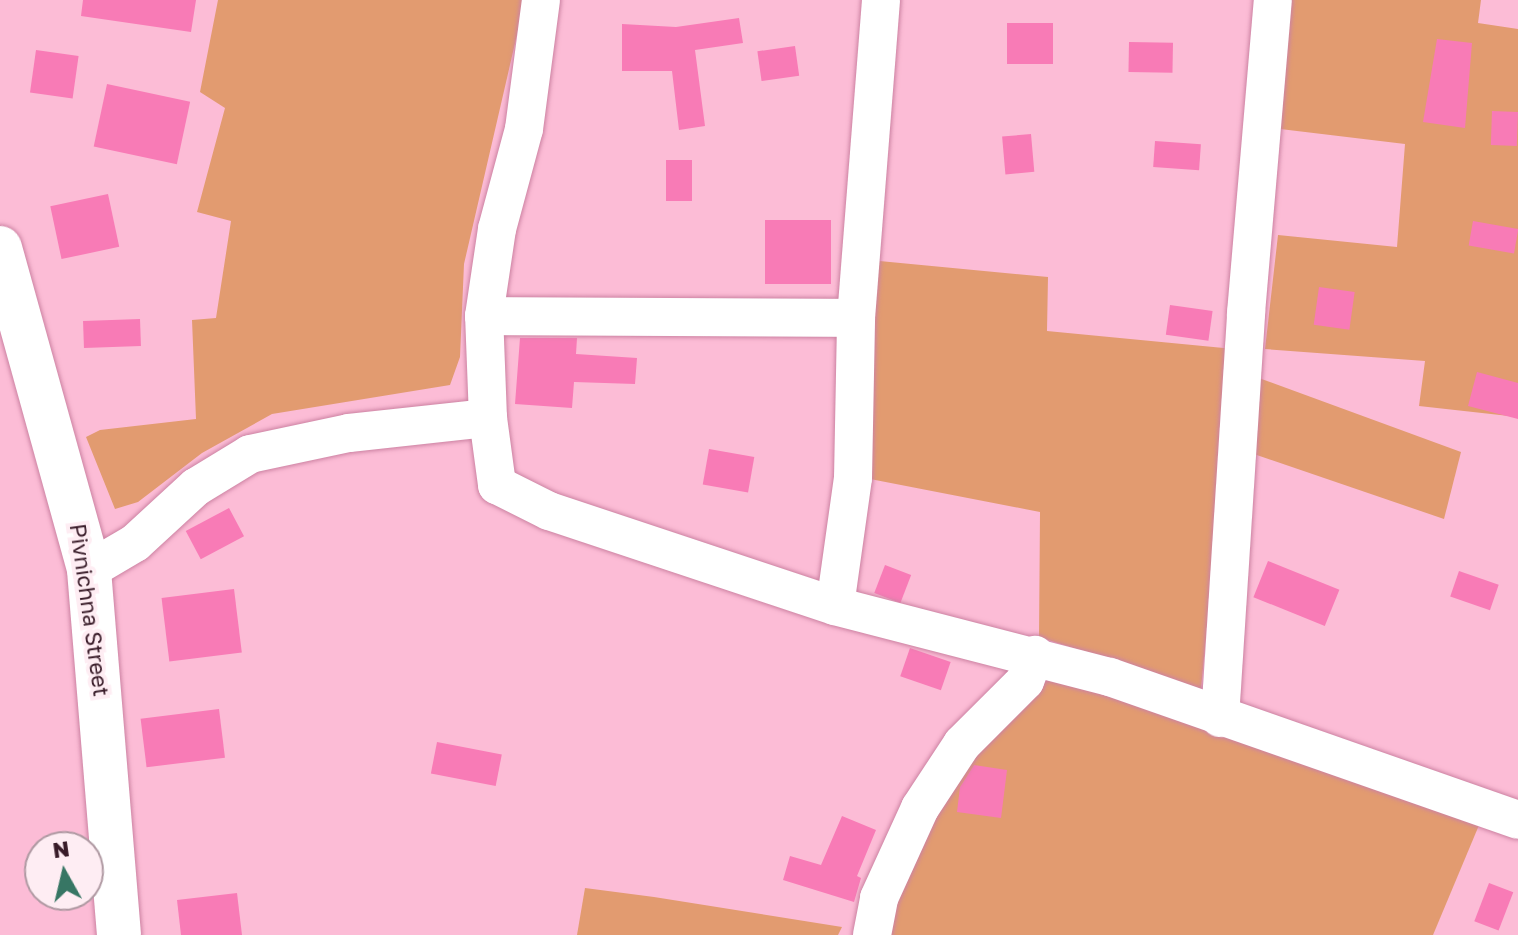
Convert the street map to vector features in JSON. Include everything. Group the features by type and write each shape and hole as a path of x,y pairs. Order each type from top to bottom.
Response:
{"street":[{"path":"541,0 524,129 497,229 484,316 488,418 497,485 549,511 835,606 1035,655 1518,820"},
{"path":"835,606 853,478 856,318 881,0"},
{"path":"1220,718 1246,313 1273,0"},
{"name":"Pivnichna Street","path":"0,248 77,512 89,570 119,935"},
{"path":"484,316 856,318"},
{"path":"89,570 135,543 196,487 250,454 349,433 488,418"},
{"path":"872,935 879,898 920,808 962,744 1025,681 1035,655"}],"shaded area":[{"path":"218,0 525,0 464,264 460,357 450,385 272,414 202,453 138,502 115,509 86,437 100,430 196,419 192,320 216,318 231,221 197,212 225,108 200,92"},
{"path":"1286,0 1481,0 1478,23 1518,29 1518,417 1419,406 1425,361 1265,349 1278,235 1397,247 1405,144 1272,128"},
{"path":"869,260 1048,277 1047,331 1234,349 1201,689 1039,637 1040,512 865,478"},
{"path":"1256,377 1461,452 1444,519 1248,452"},
{"path":"1050,676 1482,818 1433,935 882,935 944,788 988,735"},
{"path":"585,888 842,927 838,935 577,935"}],"building":[{"path":"83,0 196,0 191,32 81,16"},
{"path":"739,18 743,43 695,50 705,126 679,130 672,71 622,71 622,24 676,27"},
{"path":"1007,23 1053,23 1053,64 1007,64"},
{"path":"1437,39 1472,43 1465,128 1423,122"},
{"path":"1129,42 1173,43 1172,73 1128,72"},
{"path":"795,46 799,76 762,81 757,51"},
{"path":"36,50 79,56 73,99 30,93"},
{"path":"107,84 190,102 177,164 94,147"},
{"path":"1492,111 1518,112 1517,146 1491,145"},
{"path":"1031,134 1034,172 1005,174 1002,137"},
{"path":"1155,141 1201,144 1199,170 1153,167"},
{"path":"666,160 692,160 692,201 666,201"},
{"path":"108,194 119,247 62,259 50,206"},
{"path":"765,220 831,220 831,284 765,284"},
{"path":"1473,221 1518,229 1514,254 1469,246"},
{"path":"1319,287 1355,292 1349,330 1314,325"},
{"path":"1170,305 1213,311 1208,341 1166,335"},
{"path":"140,319 141,346 84,348 83,321"},
{"path":"520,338 577,338 576,354 637,358 635,384 574,382 572,408 515,404"},
{"path":"1477,372 1518,383 1518,419 1468,406"},
{"path":"709,449 754,457 748,492 703,484"},
{"path":"229,508 244,536 201,559 186,531"},
{"path":"1268,561 1339,590 1325,626 1253,597"},
{"path":"885,565 911,575 900,603 874,593"},
{"path":"1459,571 1499,585 1490,610 1450,597"},
{"path":"234,589 242,653 169,661 162,598"},
{"path":"910,648 951,662 941,690 900,676"},
{"path":"219,709 225,758 147,767 141,719"},
{"path":"437,742 502,755 496,786 431,773"},
{"path":"974,765 1007,770 1001,818 957,812 960,787"},
{"path":"842,816 876,830 857,876 861,878 854,902 783,880 790,856 821,865"},
{"path":"1489,883 1513,892 1499,931 1474,921"},
{"path":"237,893 242,935 181,935 177,900"}]}
